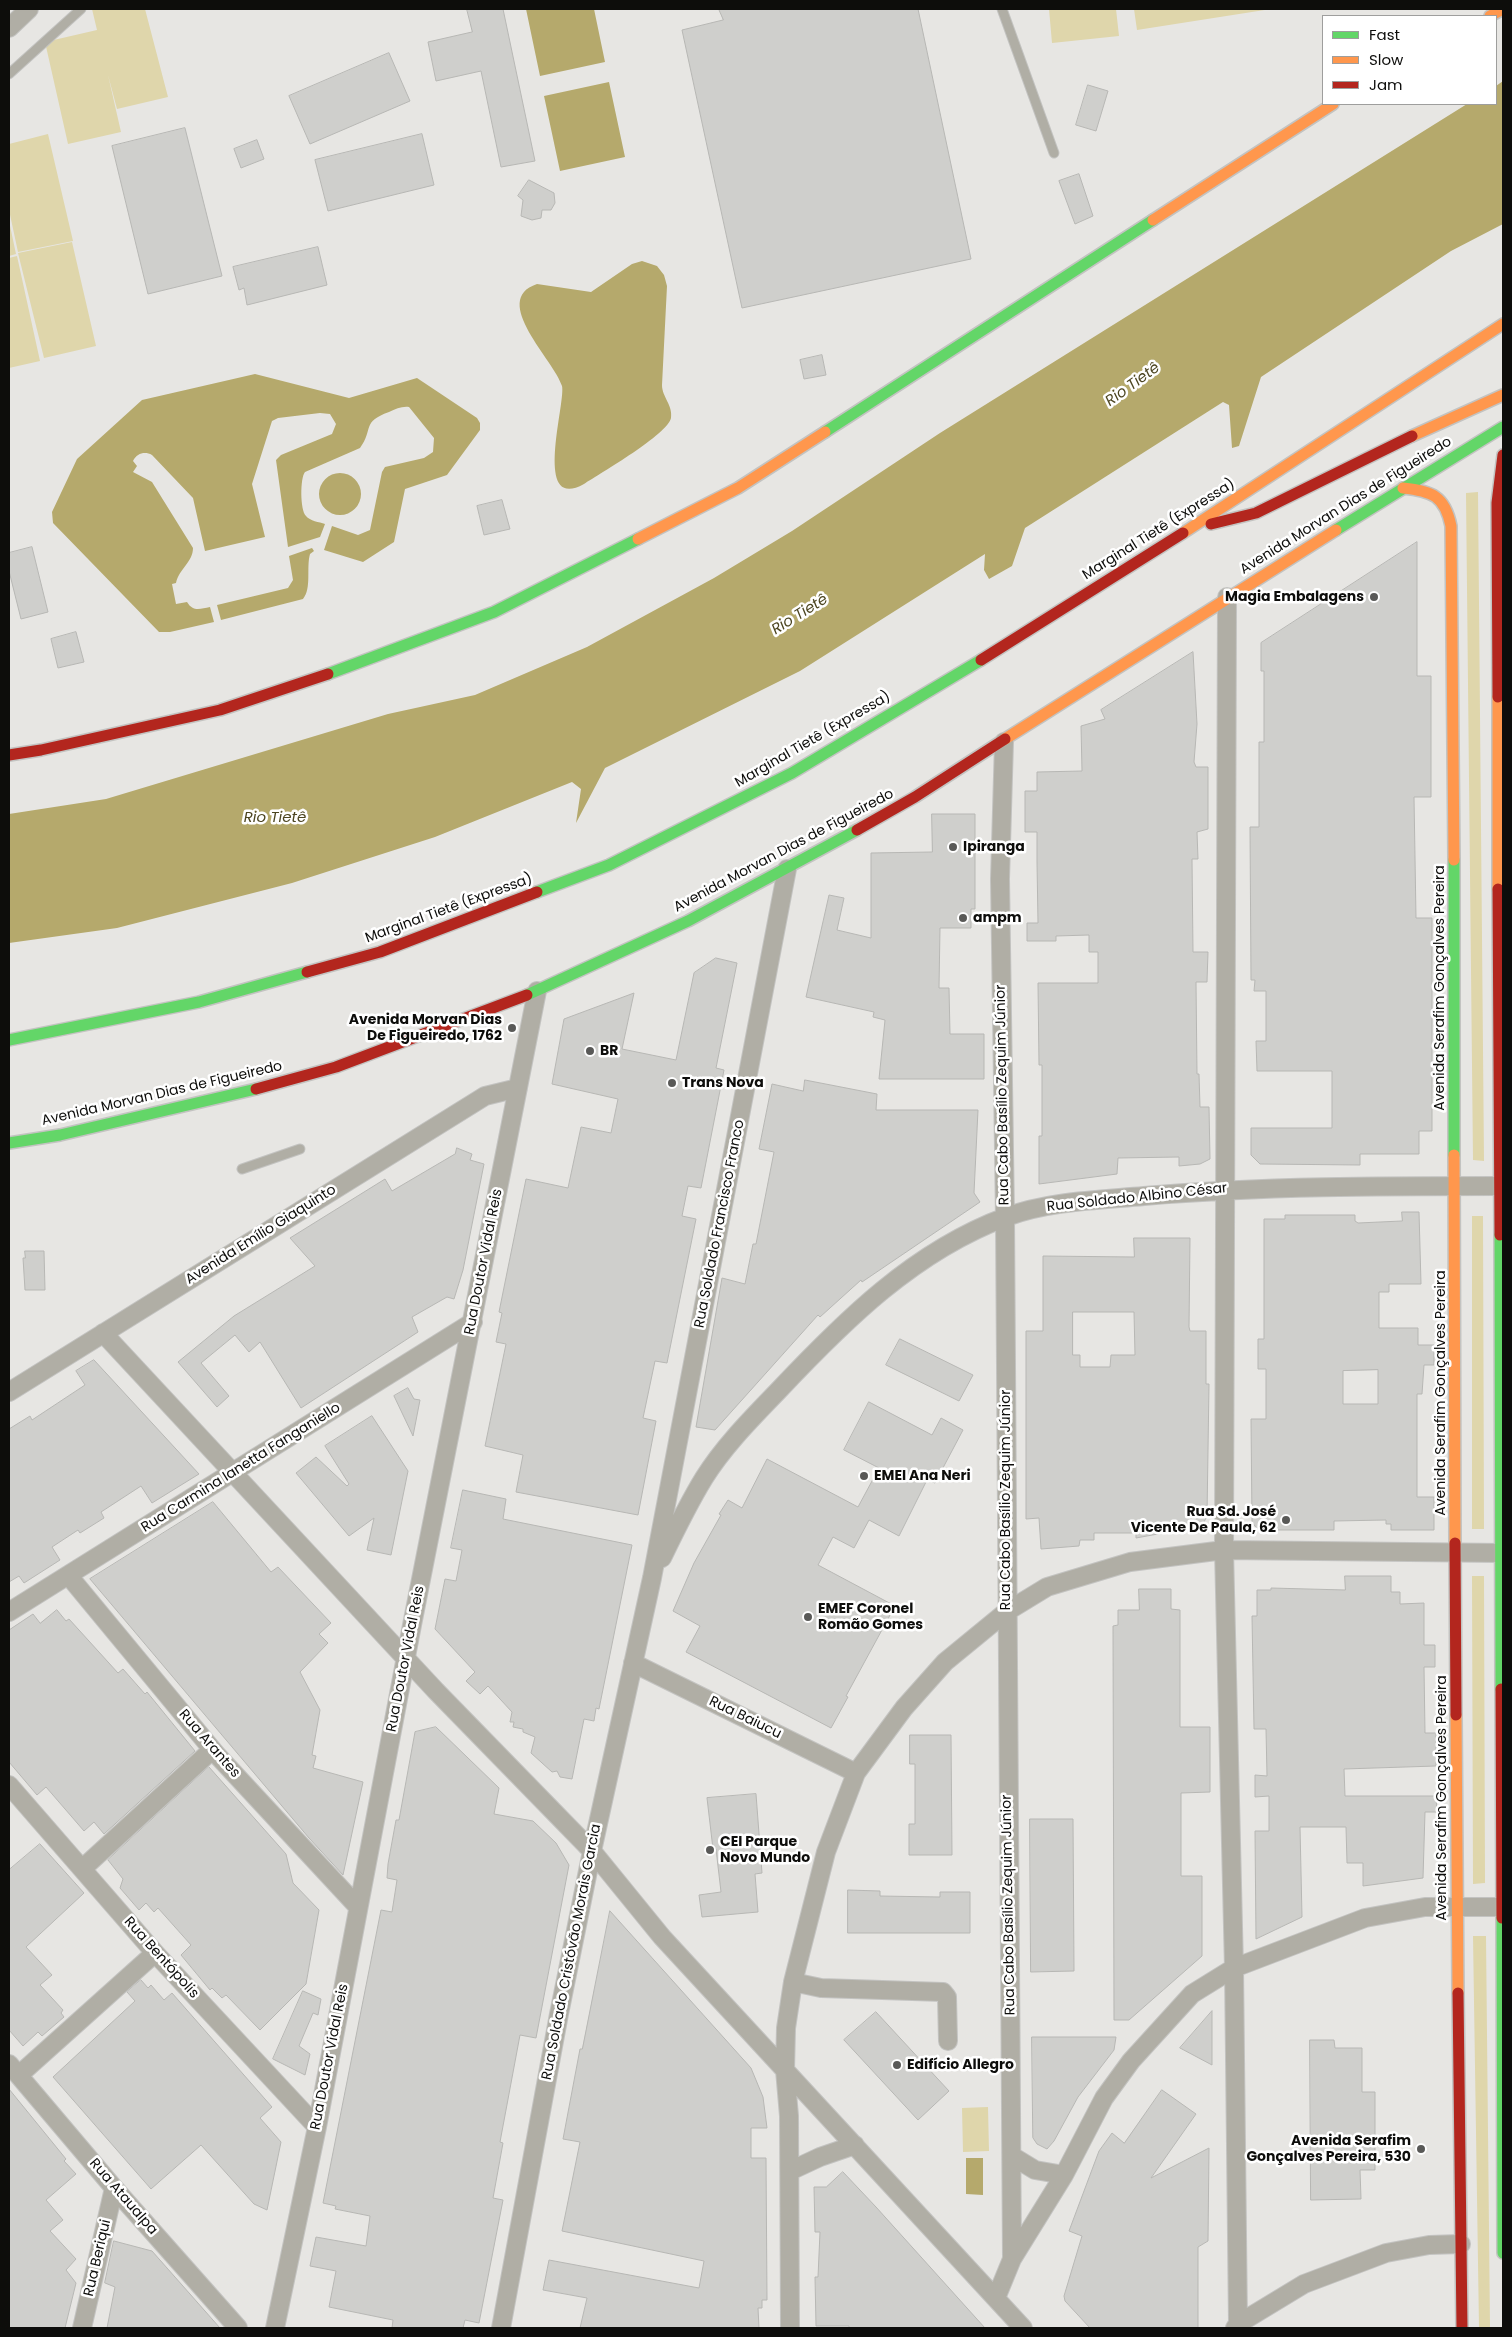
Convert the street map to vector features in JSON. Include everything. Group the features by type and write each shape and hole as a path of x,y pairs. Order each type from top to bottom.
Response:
{"main road":[{"path":"1492,15 1503,9"},
{"path":"9,755 41,750 220,710 358,664 494,612 738,488 1331,105"},
{"name":"Marginal Tietê (Expressa)","path":"9,1040 199,1002 380,952 609,865 792,773 974,664 1190,529 1503,324"},
{"path":"1190,529 1256,513 1376,452 1503,395"},
{"name":"Avenida Morvan Dias de Figueiredo","path":"9,1143 60,1135 222,1098 336,1067 506,1005 688,921 787,869 915,797 1004,742 1227,597 1503,427"},
{"path":"1503,455 1497,503 1502,1186 1503,2253"},
{"name":"Avenida Serafim Gonçalves Pereira","path":"1403,488 1421,490 1437,497 1447,510 1452,523 1456,1186 1457,1906 1462,2328"}],"street":[{"path":"9,28 29,9"},
{"path":"1227,597 1227,1189 1224,1550 1234,1968 1236,2326"},
{"name":"Rua Cabo Basílio Zequim Júnior","path":"1004,742 1000,879 1005,1217 1006,1612 1012,2259"},
{"name":"Rua Soldado Francisco Franco","path":"652,1578 787,869"},
{"name":"Rua Doutor Vidal Reis","path":"275,2328 538,991"},
{"name":"Avenida Emílio Giaquinto","path":"9,1392 485,1096 518,1088"},
{"name":"Rua Soldado Albino César","path":"652,1578 687,1507 705,1476 730,1443 826,1340 899,1276 940,1248 1005,1217 1034,1209 1100,1200 1227,1189 1502,1186"},
{"name":"Rua Carmina Ianetta Fanganiello","path":"9,1612 473,1322"},
{"path":"103,1333 232,1474 406,1659 592,1851 662,1937 1023,2328"},
{"path":"790,2328 790,2171 785,2070 786,2028 793,1982 826,1852 856,1773 904,1708 945,1662 1006,1612 1047,1587 1130,1562 1224,1550 1502,1553"},
{"name":"Rua Arantes","path":"68,1575 212,1750 358,1907"},
{"name":"Rua Soldado Cristóvão Morais Garcia","path":"501,2328 592,1851 652,1578"},
{"name":"Rua Baiucu","path":"633,1663 856,1773"},
{"path":"82,1869 212,1750"},
{"name":"Rua Bentópolis","path":"9,1785 155,1953 316,2127"},
{"path":"996,2298 1012,2259 1064,2174 1104,2098 1131,2061 1192,1994 1234,1968 1365,1918 1425,1907 1503,1906"},
{"path":"14,2069 155,1953"},
{"path":"793,1982 821,1988 943,1992 948,1997 948,2041"},
{"name":"Rua Ataualpa","path":"14,2069 114,2188 238,2328"},
{"path":"790,2171 820,2156 854,2145"},
{"path":"1012,2156 1035,2170 1046,2174 1064,2174"},
{"name":"Rua Beriqui","path":"82,2328 114,2188"},
{"path":"1236,2326 1304,2284 1386,2253 1429,2245 1461,2244"}],"lane":[{"path":"9,74 81,9"},
{"path":"1002,9 1054,153"},
{"path":"242,1169 300,1149"}],"shaded area":[{"path":"92,9 145,9 168,97 117,109 108,75 121,132 68,144 45,42 97,30"},
{"path":"1049,9 1116,9 1119,36 1052,43"},
{"path":"1134,9 1271,9 1137,30"},
{"path":"48,134 73,241 18,252 9,210 9,144"},
{"path":"9,221 16,254 9,256"},
{"path":"72,242 96,346 44,358 18,253"},
{"path":"17,256 40,361 9,368 9,258"},
{"path":"1478,492 1484,1161 1473,1160 1466,493"},
{"path":"1472,1216 1483,1216 1484,1529 1472,1529"},
{"path":"1472,1576 1484,1576 1485,1883 1473,1884"},
{"path":"1473,1936 1486,1936 1490,2328 1479,2328"},
{"path":"988,2107 989,2151 963,2152 962,2108"}],"water":[{"path":"526,9 594,9 605,62 540,76"},
{"name":"Rio Tietê","path":"1503,81 1503,224 1451,251 1261,377 1239,446 1232,448 1229,405 1223,402 1025,528 1012,566 989,579 984,570 985,554 800,671 605,768 576,823 581,789 572,782 435,837 292,883 117,928 9,943 9,814 106,799 388,714 475,695 587,647 714,578 792,531 940,433 1465,105 1497,105 1497,85"},
{"path":"609,82 625,157 560,171 544,96"},
{"path":"642,261 657,266 664,275 667,286 662,389 670,409 671,418 659,434 633,453 584,484 568,489 559,483 555,470 562,386 529,332 522,317 520,303 524,292 537,284 591,292 632,264"},
{"path":"255,374 349,398 417,378 477,418 480,423 480,430 447,475 405,489 394,542 363,562 324,550 332,526 358,535 370,530 382,472 385,467 424,458 433,452 434,438 409,407 397,409 375,419 371,423 360,448 305,472 302,487 304,513 310,519 325,524 320,537 288,547 276,460 281,455 332,434 336,424 330,414 320,413 278,418 272,421 252,484 265,537 205,551 193,498 152,455 147,453 139,455 133,461 137,466 133,472 152,482 193,548 191,557 176,583 172,584 176,604 187,602 197,609 210,607 214,622 170,632 159,632 53,523 52,512 77,459 142,400"},
{"path":"344,473 352,476 358,482 361,494 358,506 352,512 336,515 328,512 322,506 319,490 322,482 328,476"},
{"path":"312,548 314,551 310,554 308,584 303,599 221,620 217,605 288,588 293,580 289,556"},
{"path":"966,2158 983,2158 983,2195 966,2194"}],"building":[{"path":"467,9 503,9 535,161 501,167 481,71 436,81 428,42 472,32"},
{"path":"719,9 918,9 971,259 742,308 682,30 723,20"},
{"path":"389,53 410,101 310,144 289,96"},
{"path":"1088,85 1108,91 1096,131 1076,125"},
{"path":"185,128 222,276 148,294 112,146"},
{"path":"422,134 434,185 328,211 315,160"},
{"path":"257,140 264,159 241,168 234,149"},
{"path":"1079,174 1093,216 1075,224 1059,181"},
{"path":"529,180 554,193 555,203 551,210 542,210 541,218 532,220 521,216 523,200 518,196"},
{"path":"318,247 327,285 247,305 244,288 239,290 233,267"},
{"path":"822,355 826,375 804,379 800,360"},
{"path":"502,500 510,529 484,535 477,506"},
{"path":"1417,542 1417,676 1431,676 1431,797 1414,797 1416,918 1432,918 1432,1131 1419,1131 1419,1154 1360,1154 1360,1165 1260,1164 1251,1155 1251,1128 1332,1128 1332,1071 1257,1071 1256,1041 1266,1041 1266,991 1254,991 1255,980 1251,980 1250,827 1259,827 1259,742 1264,742 1264,671 1261,671 1261,643"},
{"path":"32,547 48,612 21,619 9,571 9,553"},
{"path":"76,632 84,662 58,668 51,639"},
{"path":"1193,652 1197,724 1194,762 1196,767 1208,767 1208,829 1197,832 1198,859 1192,859 1193,952 1208,952 1207,982 1196,982 1197,1074 1199,1074 1200,1107 1209,1107 1210,1159 1200,1164 1179,1166 1179,1157 1118,1158 1117,1174 1039,1184 1039,1136 1042,1136 1042,1065 1039,1065 1038,983 1098,983 1098,952 1089,952 1089,935 1056,936 1056,941 1027,941 1027,923 1038,923 1037,832 1025,832 1025,791 1037,791 1037,772 1082,771 1081,726 1105,719 1101,710"},
{"path":"932,814 975,814 975,909 971,909 971,928 940,928 939,988 949,988 950,1034 984,1034 984,1079 879,1079 885,1020 873,1017 874,1012 806,997 829,895 844,898 837,930 871,938 871,853 932,852"},
{"path":"716,958 737,963 716,1068 724,1070 701,1188 688,1186 682,1216 696,1219 667,1363 655,1361 643,1418 656,1421 638,1515 516,1492 523,1455 485,1446 506,1344 496,1342 502,1313 499,1312 526,1179 568,1188 581,1127 611,1133 618,1099 552,1084 564,1019 634,993 622,1049 676,1060 694,973"},
{"path":"805,1080 877,1094 876,1110 978,1110 974,1193 980,1202 862,1282 861,1280 820,1317 818,1315 715,1430 696,1427 722,1278 745,1284 753,1244 756,1244 774,1152 759,1149 772,1084 803,1091"},
{"path":"457,1148 472,1154 470,1160 484,1164 463,1270 454,1299 447,1297 412,1317 418,1332 301,1408 260,1342 249,1352 235,1335 201,1363 229,1396 217,1407 178,1362 234,1316 315,1266 290,1238 385,1179 392,1191 455,1154"},
{"path":"1402,1212 1419,1212 1421,1284 1389,1284 1389,1292 1379,1292 1379,1328 1418,1328 1418,1345 1434,1345 1434,1365 1424,1365 1422,1394 1417,1394 1417,1497 1434,1497 1434,1530 1391,1530 1391,1524 1386,1524 1386,1520 1334,1521 1334,1530 1258,1530 1252,1522 1251,1419 1266,1419 1266,1369 1258,1369 1258,1339 1264,1339 1264,1219 1285,1219 1285,1215 1355,1215 1355,1221 1358,1223 1402,1221","holes":["1378,1370 1378,1404 1343,1404 1343,1371"]},
{"path":"1134,1238 1190,1238 1189,1327 1190,1331 1206,1331 1206,1384 1209,1384 1207,1516 1204,1522 1196,1527 1136,1538 1136,1533 1094,1533 1094,1540 1080,1540 1079,1546 1041,1549 1039,1518 1026,1519 1026,1331 1043,1331 1043,1256 1134,1257","holes":["1073,1312 1134,1312 1135,1355 1111,1355 1110,1367 1080,1367 1080,1355 1073,1355"]},
{"path":"25,1251 44,1251 45,1290 25,1290 23,1258 25,1258"},
{"path":"900,1339 973,1375 959,1401 886,1365"},
{"path":"94,1360 199,1474 152,1503 141,1486 101,1512 104,1518 80,1533 78,1530 52,1547 60,1560 24,1583 19,1576 9,1582 9,1429 30,1416 32,1420 85,1385 76,1371"},
{"path":"408,1388 414,1399 420,1400 413,1436 394,1396"},
{"name":"EMEF Coronel Romão Gomes","path":"869,1402 932,1435 941,1418 963,1430 935,1483 927,1480 899,1536 869,1520 854,1548 833,1537 818,1565 895,1606 846,1696 848,1697 831,1728 686,1652 700,1626 673,1611 694,1563 721,1515 719,1514 728,1500 742,1508 767,1459 858,1507 879,1468 844,1450"},
{"path":"372,1416 408,1471 391,1555 367,1550 374,1518 349,1536 296,1473 316,1457 347,1486 349,1484 325,1446"},
{"path":"463,1490 506,1499 503,1519 632,1545 599,1709 596,1708 594,1721 584,1719 572,1779 560,1777 557,1771 552,1772 531,1753 535,1737 523,1732 523,1729 513,1727 514,1722 510,1722 512,1712 488,1686 480,1694 466,1681 475,1672 435,1629 445,1579 456,1581 462,1550 451,1548"},
{"path":"213,1502 271,1572 278,1567 331,1623 319,1634 328,1643 300,1672 320,1710 312,1755 316,1756 313,1768 363,1782 343,1875 309,1838 90,1579"},
{"path":"1345,1576 1391,1576 1391,1592 1400,1592 1400,1604 1424,1603 1424,1645 1435,1645 1435,1667 1424,1667 1425,1733 1436,1733 1436,1766 1344,1769 1345,1796 1436,1796 1437,1812 1425,1812 1423,1878 1363,1886 1363,1863 1347,1863 1346,1827 1300,1827 1302,1917 1256,1939 1255,1831 1269,1831 1269,1796 1255,1797 1255,1775 1267,1776 1266,1729 1254,1729 1252,1616 1257,1616 1257,1590 1271,1590 1271,1588 1345,1590"},
{"path":"1139,1589 1171,1589 1171,1609 1180,1610 1180,1727 1210,1727 1210,1792 1181,1793 1181,1876 1202,1876 1202,1956 1129,2020 1114,2020 1113,1626 1118,1625 1118,1610 1139,1610"},
{"path":"57,1610 66,1621 69,1619 118,1673 123,1669 145,1694 147,1692 195,1751 104,1834 94,1822 84,1831 46,1787 37,1795 9,1762 9,1630 33,1614 40,1623"},
{"path":"436,1727 499,1788 494,1814 533,1821 556,1843 569,1865 536,2038 520,2035 500,2142 503,2143 493,2198 503,2200 479,2323 465,2320 463,2328 392,2328 393,2320 329,2307 336,2271 310,2266 316,2237 366,2246 370,2216 335,2209 336,2206 323,2203 381,1910 392,1912 397,1880 387,1878 388,1864 396,1820 399,1820 415,1732"},
{"path":"910,1735 951,1735 952,1855 909,1855 909,1824 915,1824 915,1764 910,1764"},
{"path":"209,1767 286,1854 293,1883 319,1910 306,1984 260,2030 226,1995 222,1998 212,1988 210,1990 181,1955 191,1945 158,1908 154,1912 146,1903 139,1910 120,1888 123,1879 108,1860"},
{"path":"756,1794 762,1873 755,1874 758,1912 702,1917 699,1895 721,1892 716,1849 713,1849 707,1798"},
{"path":"1030,1819 1073,1819 1074,1971 1031,1972"},
{"path":"40,1844 84,1893 26,1947 52,1975 40,1985 63,2010 61,2013 64,2017 42,2036 38,2032 23,2046 9,2030 9,1870"},
{"path":"848,1890 880,1891 880,1896 940,1897 940,1892 970,1892 970,1933 848,1933"},
{"path":"610,1911 751,2068 763,2097 767,2128 751,2128 751,2158 766,2158 767,2300 762,2300 762,2308 758,2308 759,2328 580,2328 587,2298 543,2290 549,2260 699,2288 704,2261 562,2231 580,2142 563,2139 580,2049 582,2049"},
{"path":"141,1980 148,1988 151,1985 164,2000 172,1993 272,2107 260,2118 281,2142 267,2210 254,2204 201,2145 151,2189 53,2077 135,2001 127,1992"},
{"path":"303,1991 321,1999 318,2015 313,2013 299,2046 310,2054 305,2075 273,2059"},
{"path":"1212,2011 1212,2065 1180,2048"},
{"name":"Edifício Allegro","path":"876,2012 949,2091 918,2120 844,2040"},
{"path":"1032,2037 1116,2037 1114,2050 1078,2097 1054,2141 1047,2149 1037,2144 1033,2138"},
{"path":"1310,2040 1334,2040 1335,2048 1362,2048 1362,2092 1375,2092 1375,2170 1360,2170 1361,2199 1311,2200"},
{"path":"9,2089 76,2174 46,2200 63,2220 50,2231 76,2259 66,2270 76,2283 65,2328 9,2328"},
{"path":"1162,2090 1196,2114 1151,2178 1209,2148 1208,2241 1198,2247 1198,2328 1090,2328 1065,2301 1064,2296 1082,2236 1069,2231 1099,2151 1112,2133 1124,2143"},
{"path":"843,2172 985,2328 849,2328 849,2326 816,2326 815,2277 818,2277 820,2232 815,2232 814,2187 826,2187"},
{"path":"114,2241 152,2251 220,2328 107,2328 115,2287 105,2283"}],"traffic: fast":[{"path":"825,432 1153,220"},
{"path":"1336,530 1503,427"},
{"path":"328,674 494,612 638,539"},
{"path":"537,892 609,865 792,773 981,660"},
{"path":"527,995 688,921 857,830"},
{"path":"1454,860 1454,1155"},
{"path":"9,1040 199,1002 307,972"},
{"path":"9,1143 60,1135 256,1089"},
{"path":"1500,1235 1501,1689"},
{"path":"1502,1918 1503,2253"}],"traffic: slow":[{"path":"1492,15 1503,9"},
{"path":"1153,220 1331,105"},
{"path":"1183,533 1503,324"},
{"path":"1412,436 1503,395"},
{"path":"638,539 738,488 825,432"},
{"path":"1403,488 1422,491 1436,497 1445,508 1451,526 1454,860"},
{"path":"1005,739 1336,530"},
{"path":"1498,697 1498,889"},
{"path":"1454,1155 1455,1543"},
{"path":"1456,1715 1458,1993"}],"traffic: jam":[{"path":"1211,524 1256,513 1412,436"},
{"path":"1498,697 1497,503 1503,455"},
{"path":"981,660 1183,533"},
{"path":"9,755 41,750 220,710 328,674"},
{"path":"857,830 915,797 1005,739"},
{"path":"1498,889 1500,1235"},
{"path":"307,972 380,952 537,892"},
{"path":"256,1089 336,1067 527,995"},
{"path":"1455,1543 1456,1715"},
{"path":"1501,1689 1502,1918"},
{"path":"1458,1993 1462,2328"}],"place":[{"name":"Magia Embalagens","path":"1374,597"},
{"name":"Ipiranga","path":"953,847"},
{"name":"ampm","path":"963,918"},
{"name":"Avenida Morvan Dias De Figueiredo, 1762","path":"512,1028"},
{"name":"BR","path":"590,1051"},
{"name":"Trans Nova","path":"672,1083"},
{"name":"EMEI Ana Neri","path":"864,1476"},
{"name":"Rua Sd. José Vicente De Paula, 62","path":"1286,1520"},
{"name":"EMEF Coronel Romão Gomes","path":"808,1617"},
{"name":"CEI Parque Novo Mundo","path":"710,1850"},
{"name":"Edifício Allegro","path":"897,2065"},
{"name":"Avenida Serafim Gonçalves Pereira, 530","path":"1421,2149"}]}
